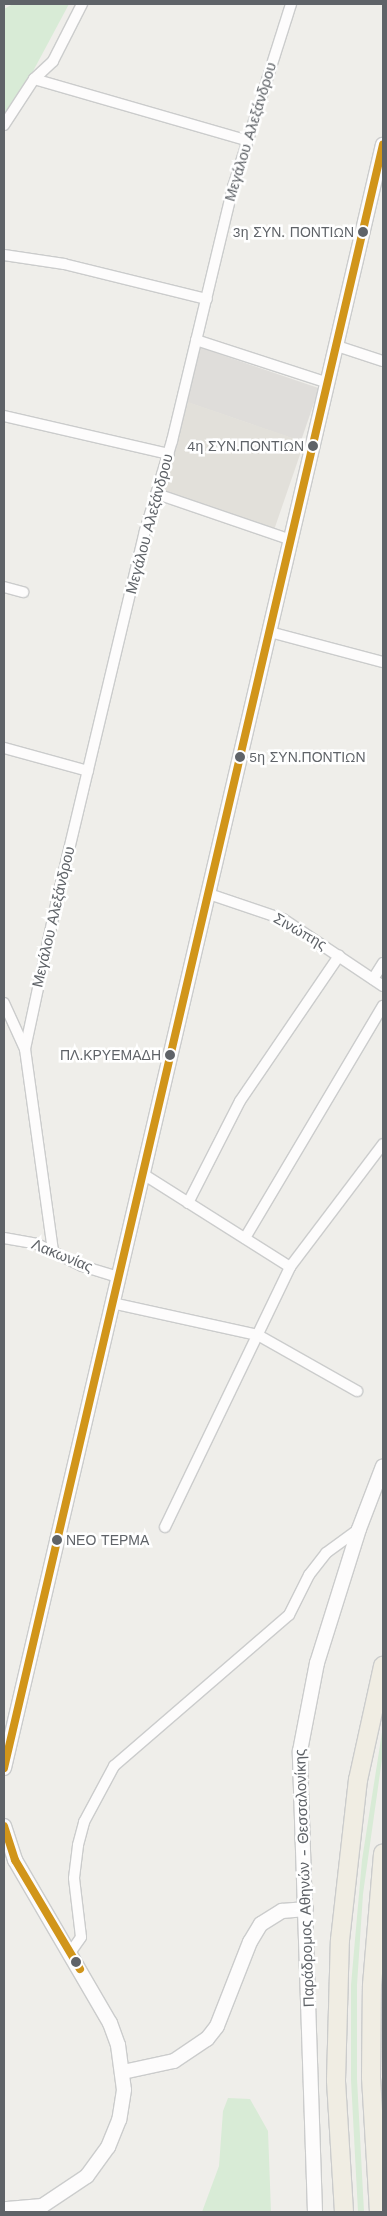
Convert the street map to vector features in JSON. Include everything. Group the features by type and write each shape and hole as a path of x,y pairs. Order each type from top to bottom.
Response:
{"highway":[{"path":"344,2212 336,2080 340,1930 358,1780 383,1666"},
{"path":"379,2212 372,2021 383,1853"}],"main road":[{"path":"4,1768 382,154"},
{"name":"Παράδρομος Αθηνών - Θεσσαλονίκης","path":"316,2212 300,1770 302,1730 317,1663 359,1529 383,1466"},
{"path":"4,1826 7,1845 15,1860 110,2023 123,2072 119,2120 98,2164 75,2187 42,2209 4,2209"},
{"path":"123,2072 174,2061 207,2039 216,2026 250,1942 261,1924 282,1912 306,1909"}],"street":[{"path":"4,125 34,79 53,61 82,4"},
{"name":"Μεγάλου Αλεξάνδρου","path":"25,1049 88,771 157,494 169,454 246,140 291,4"},
{"path":"34,79 246,140"},
{"path":"4,255 64,264 207,299"},
{"path":"196,340 328,383"},
{"path":"337,346 383,362"},
{"path":"4,416 169,454"},
{"path":"157,494 292,540"},
{"path":"4,587 23,592"},
{"path":"270,632 383,662"},
{"path":"4,748 88,771"},
{"name":"Σινώπης","path":"209,894 283,919 383,986"},
{"path":"188,1202 240,1101 339,956"},
{"path":"373,979 383,964"},
{"path":"4,1003 25,1049 53,1250"},
{"path":"245,1238 383,1006"},
{"path":"165,1527 290,1267 383,1144"},
{"path":"143,1174 290,1267"},
{"name":"Λακωνίας","path":"4,1238 53,1250 82,1266 119,1277"},
{"path":"112,1303 258,1335 357,1391"},
{"path":"70,1953 81,1937 74,1878 78,1845 84,1822 114,1766 289,1614 309,1575 326,1553 359,1529"}],"shaded area":[{"path":"199,347 319,388 301,441 181,400"},
{"path":"188,402 304,442 274,530 158,490"}],"green space":[{"path":"13,4 69,4 31,75 4,115 4,9"},
{"path":"383,1726 383,1752 363,1894 357,1985 357,2079 364,2212 358,2212 351,2080 351,1985 362,1860"},
{"path":"228,2098 250,2099 268,2131 271,2212 202,2212 219,2166 223,2111"}],"transit line":[{"path":"4,1768 383,145"},
{"path":"4,1826 15,1860 80,1969"}],"place":[{"name":"3η ΣΥΝ. ΠΟΝΤΙΩΝ","path":"363,232"},
{"name":"4η ΣΥΝ.ΠΟΝΤΙΩΝ","path":"313,446"},
{"name":"5η ΣΥΝ.ΠΟΝΤΙΩΝ","path":"240,757"},
{"name":"ΠΛ.ΚΡΥΕΜΑΔΗ","path":"170,1055"},
{"name":"ΝΕΟ ΤΕΡΜΑ","path":"57,1540"}]}
